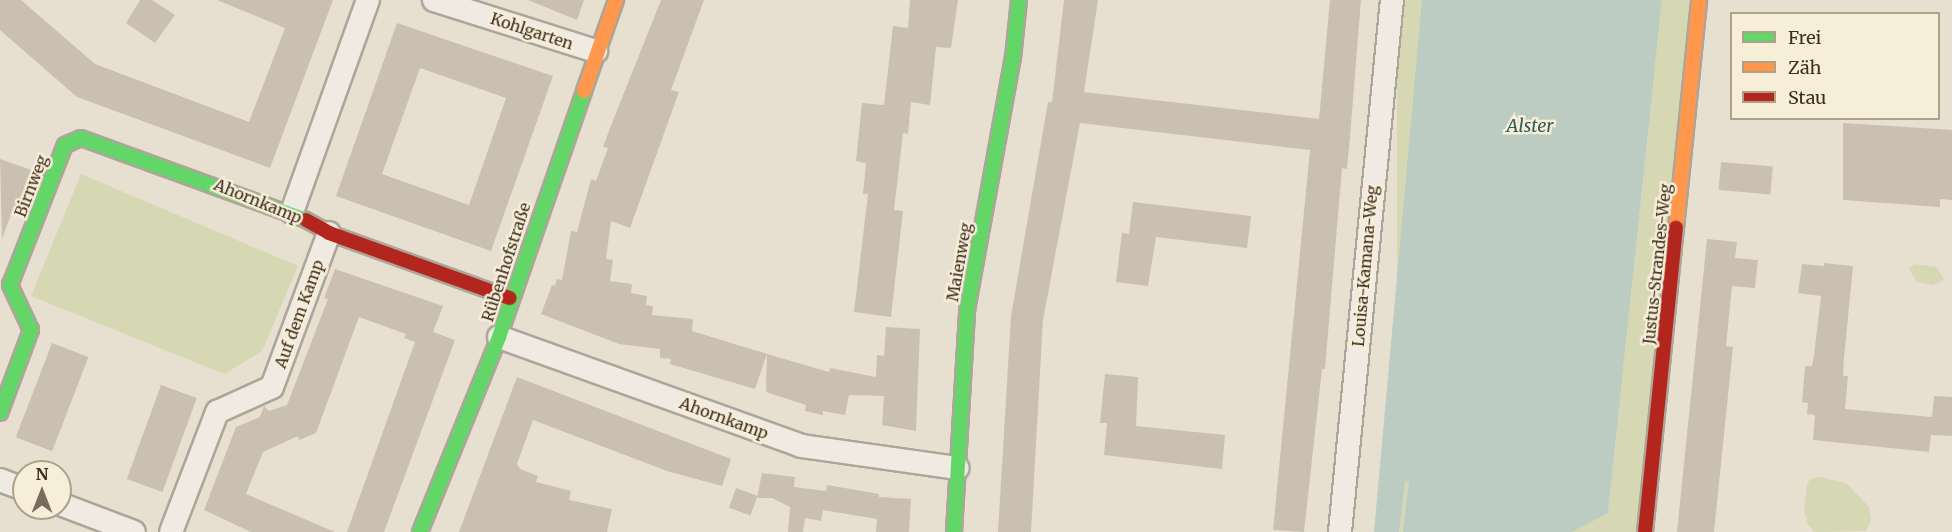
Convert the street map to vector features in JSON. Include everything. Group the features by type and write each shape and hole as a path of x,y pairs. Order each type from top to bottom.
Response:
{"street":[{"path":"292,212 368,0"},
{"name":"Kohlgarten","path":"434,0 596,51"},
{"name":"Rübenhofstraße","path":"420,532 499,337 510,298 616,0"},
{"name":"Maienweg","path":"954,532 967,310 1013,58 1019,0"},
{"name":"Louisa-Kamana-Weg","path":"1340,532 1392,0"},
{"name":"Justus-Strandes-Weg","path":"1645,532 1699,0"},
{"name":"Ahornkamp","path":"71,141 93,140 292,212 329,233 510,298"},
{"name":"Birnweg","path":"0,413 31,330 10,285 61,153 71,141"},
{"name":"Auf dem Kamp","path":"171,532 217,412 272,387 329,233"},
{"name":"Ahornkamp","path":"499,337 801,446 957,468"},
{"path":"72,509 134,532"}],"green space":[{"path":"1397,0 1422,0 1422,532 1397,532"},
{"path":"1662,0 1690,0 1638,532 1572,532 1608,512"},
{"path":"81,174 298,266 262,351 224,374 31,296"},
{"path":"1914,264 1937,267 1944,280 1933,285 1917,282 1909,269"},
{"path":"1820,477 1846,483 1869,507 1871,520 1866,531 1815,532 1808,525 1804,511 1807,485 1810,479"}],"water":[{"name":"Alster","path":"1422,0 1662,0 1608,513 1572,532 1403,532 1409,482 1405,480 1399,532 1374,532"}],"building":[{"path":"0,0 21,0 95,64 249,122 285,28 217,0 333,0 270,168 77,97 0,30"},
{"path":"140,0 152,0 175,15 155,43 126,23"},
{"path":"528,0 584,0 577,20"},
{"path":"661,0 704,0 671,90 679,92 630,228 611,221 606,259 613,260 610,281 632,284 631,293 647,296 646,305 653,306 652,315 693,319 692,331 767,354 755,389 670,364 671,359 660,358 660,349 619,344 541,314 552,285 555,286 557,279 562,280 571,231 577,232 591,179 596,181 608,148 603,147"},
{"path":"910,0 958,0 951,48 936,47 930,105 911,102 908,134 903,133 894,210 903,211 891,317 854,312 868,194 863,194 866,163 856,161 862,103 884,105 893,26 908,28"},
{"path":"1064,0 1098,0 1084,92 1319,119 1330,0 1361,0 1347,169 1342,168 1325,369 1322,369 1304,532 1273,530 1310,150 1080,123 1043,320 1031,532 998,532 1011,316 1048,102 1052,102"},
{"path":"397,23 553,76 491,251 336,196","holes":["420,68 506,98 469,205 382,174"]},
{"path":"1843,123 1952,130 1952,200 1940,199 1940,207 1843,200"},
{"path":"0,159 34,171 19,209 14,207 2,239"},
{"path":"1721,162 1773,167 1770,194 1719,190"},
{"path":"1133,202 1251,216 1247,248 1156,237 1148,286 1116,282 1122,233 1129,234"},
{"path":"1707,239 1737,242 1735,258 1758,260 1755,288 1732,286 1726,346 1733,347 1714,532 1677,532"},
{"path":"1824,263 1853,266 1844,358 1843,376 1848,376 1845,409 1932,417 1934,396 1952,397 1952,436 1931,435 1929,452 1813,440 1815,415 1807,414 1808,403 1802,402 1805,366 1812,366 1814,355 1821,296 1798,293 1802,264 1824,266"},
{"path":"335,269 443,306 433,332 455,340 384,532 347,532 415,342 404,338 406,334 359,317 316,433 299,440 298,436 263,452 246,494 335,532 251,532 204,510 236,427 260,417 264,406 269,411 287,405 328,299 324,298"},
{"path":"886,327 920,329 916,431 882,425 884,396 849,395 845,415 823,411 823,415 805,411 806,405 766,392 767,354 829,372 830,368 876,377 877,355 884,356"},
{"path":"52,343 88,357 52,451 16,437"},
{"path":"1105,374 1138,377 1136,426 1225,435 1222,469 1104,455 1107,423 1100,423"},
{"path":"517,377 731,459 722,486 667,471 533,420 517,464 520,469 538,476 536,482 571,491 569,500 612,509 607,532 459,532"},
{"path":"161,385 197,398 163,492 127,479"},
{"path":"762,473 795,477 794,487 826,491 827,485 879,494 879,497 911,499 909,532 876,532 877,519 823,510 821,521 805,518 803,532 788,532 790,507 772,498 757,498"},
{"path":"736,488 758,496 750,516 729,508"}],"traffic: fast":[{"path":"954,532 967,310 1013,58 1019,0"},
{"path":"420,532 499,337 584,91"},
{"path":"0,413 31,330 10,285 65,145 81,138 306,220"}],"traffic: slow":[{"path":"584,91 616,0"},
{"path":"1676,228 1699,0"}],"traffic: jam":[{"path":"306,220 329,233 510,298"},
{"path":"1645,532 1676,228"}]}
